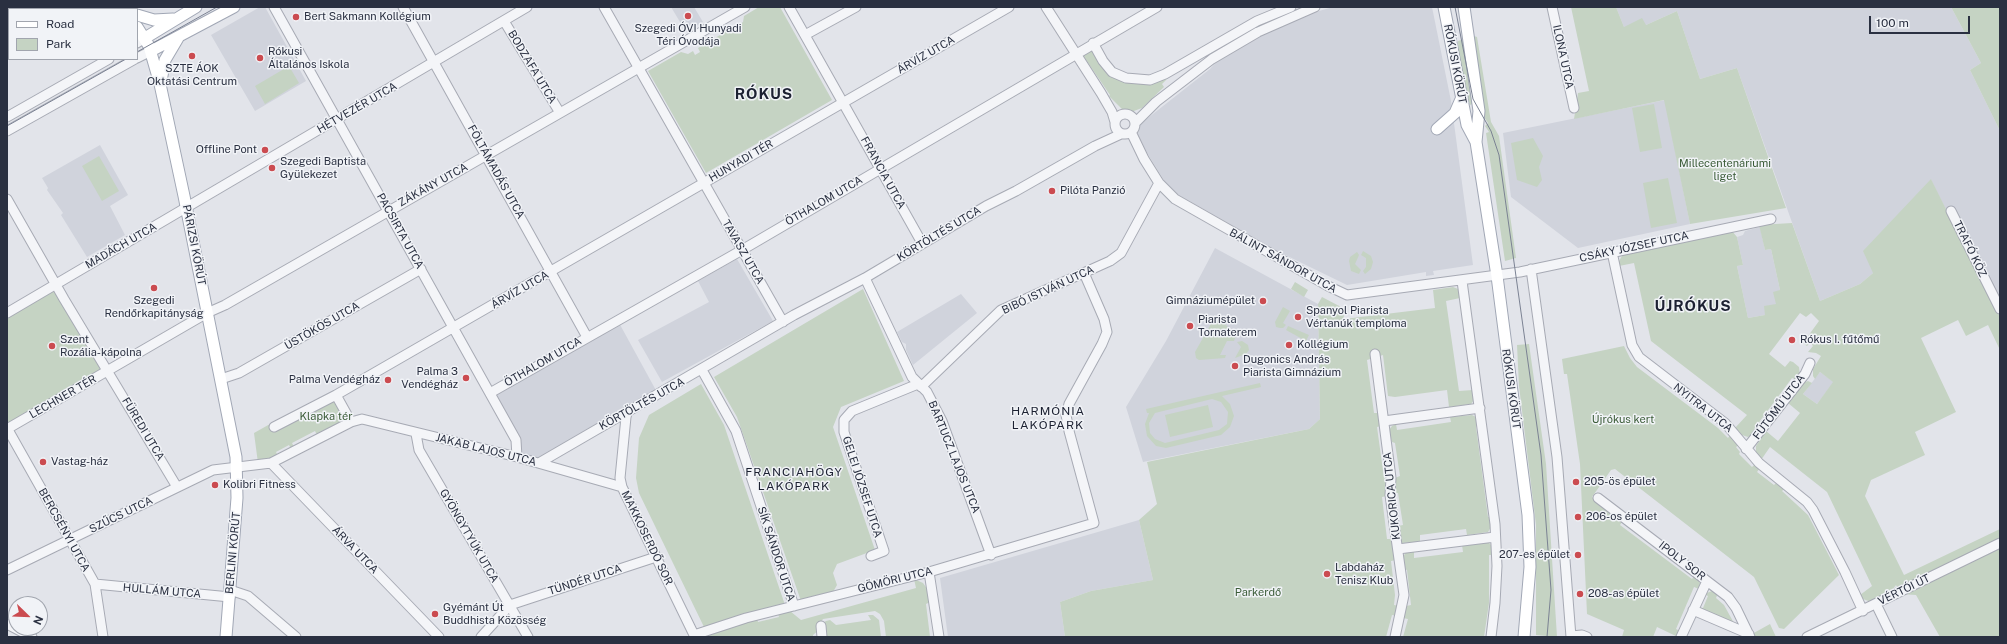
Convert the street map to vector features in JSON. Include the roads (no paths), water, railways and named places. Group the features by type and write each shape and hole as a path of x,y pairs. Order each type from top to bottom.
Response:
{"main road":[{"path":"141,41 196,7"},
{"path":"151,51 179,38 234,7"},
{"name":"RÓKUSI KÖRÚT","path":"1444,7 1467,125 1476,142"},
{"name":"RÓKUSI KÖRÚT","path":"1464,7 1472,54 1479,114 1476,142 1497,276 1530,532 1530,587 1524,637"},
{"path":"138,15 154,20 178,18"},
{"name":"PÁRIZSI KÖRÚT","path":"138,30 141,41 151,51 160,84 221,379 237,468"},
{"path":"160,84 165,60 179,38"},
{"path":"1437,129 1455,113 1462,96"},
{"path":"1467,125 1479,114"},
{"name":"BERLINI KÖRÚT","path":"226,637 236,521 237,468"}],"street":[{"name":"PACSIRTA UTCA","path":"274,7 516,440 517,457"},
{"name":"FÖLTÁMADÁS UTCA","path":"403,7 487,155 587,337"},
{"path":"604,7 638,68 745,7"},
{"path":"789,7 843,102"},
{"path":"805,35 856,7"},
{"name":"ÁRVÍZ UTCA","path":"843,102 1009,7"},
{"path":"1046,7 1101,93 1112,112 1118,131 1125,133 1156,102 1212,58 1258,32 1316,7"},
{"name":"ÖTHALOM UTCA","path":"490,393 742,250 1077,54 1093,43 1157,7"},
{"path":"1093,43 1112,72 1126,78 1150,80 1165,74 1257,21 1291,7"},
{"name":"ILONA UTCA","path":"1552,7 1574,108"},
{"name":"HÉTVEZÉR UTCA","path":"186,208 434,63 504,21 522,8"},
{"name":"BODZAFA UTCA","path":"504,21 560,113"},
{"path":"138,57 151,51"},
{"path":"7,117 108,60"},
{"path":"7,131 132,60"},
{"name":"ZÁKÁNY UTCA","path":"108,370 207,313 225,305 388,210 638,68"},
{"name":"HUNYADI TÉR","path":"638,68 703,183 843,102"},
{"path":"1101,93 1135,123"},
{"name":"FRANCIA UTCA","path":"843,102 922,243"},
{"path":"1115,123 1119,116 1127,115 1156,102"},
{"name":"KÖRTÖLTÉS UTCA","path":"1095,146 1109,133 1115,123"},
{"name":"KÖRTÖLTÉS UTCA","path":"539,463 628,410 702,370 745,344 768,337 778,329 783,322 866,278 922,243 1095,146 1125,133"},
{"name":"BÁLINT SÁNDOR UTCA","path":"1125,133 1159,183 1175,199 1328,286 1348,295 1497,276"},
{"name":"ÁRVÍZ UTCA","path":"336,395 703,183"},
{"name":"TAVASZ UTCA","path":"703,183 783,322"},
{"name":"BIBÓ ISTVÁN UTCA","path":"919,385 1001,310 1110,261 1121,253 1159,183"},
{"name":"LECHNER TÉR","path":"7,199 55,285 108,370 7,429"},
{"name":"MADÁCH UTCA","path":"55,285 186,208"},
{"name":"TRAFÓ KÖZ","path":"1951,210 2000,309"},
{"name":"CSÁKY JÓZSEF UTCA","path":"1497,276 1771,219"},
{"name":"NYITRA UTCA","path":"1612,252 1632,345 1639,357 1725,423 1759,463 1807,502 1813,510 1862,611"},
{"name":"ÜSTÖKÖS UTCA","path":"221,379 240,373 421,269"},
{"path":"1531,270 1557,457 1571,636 1582,635 1587,637"},
{"name":"GÖMÖRI UTCA","path":"695,636 746,618 929,572 1094,524 1066,415 1070,404 1107,332 1104,319 1084,273"},
{"name":"BARTUCZ LAJOS UTCA","path":"866,278 912,377 931,399 942,420 991,555"},
{"path":"1462,281 1480,408 1495,537 1495,603 1491,637"},
{"path":"7,313 55,285"},
{"name":"KUKORICA UTCA","path":"1375,354 1391,478 1390,495 1404,595 1395,637"},
{"name":"FŰTŐMŰ UTCA","path":"1746,449 1805,374 1810,363"},
{"name":"FÜREDI UTCA","path":"108,370 177,487"},
{"name":"SÍK SÁNDOR UTCA","path":"702,370 736,431 794,606"},
{"name":"GELEI JÓZSEF UTCA","path":"870,556 884,551 844,432 844,420 852,411 919,385"},
{"path":"237,468 271,463 350,422 336,395 274,427"},
{"path":"1384,421 1480,408"},
{"name":"MAKKOSERDŐ SOR","path":"628,410 620,478 622,487 695,636"},
{"name":"JAKAB LAJOS UTCA","path":"350,422 362,419 416,434 517,457 622,487"},
{"name":"BERCSÉNYI UTCA","path":"7,429 95,584 103,637"},
{"name":"GYÖNGYTYÚK UTCA","path":"416,434 419,450 528,637"},
{"name":"ÁRVA UTCA","path":"271,463 439,637"},
{"name":"SZŰCS UTCA","path":"7,570 213,470 237,468"},
{"name":"IPOLY SOR","path":"1598,498 1728,597 1736,608 1749,635"},
{"path":"1398,549 1495,537"},
{"name":"VÉRTÓI ÚT","path":"1807,637 2000,543"},
{"name":"TÜNDÉR UTCA","path":"481,637 510,605 656,557"},
{"path":"929,572 939,637"},
{"path":"1681,637 1707,581"},
{"name":"HULLÁM UTCA","path":"95,584 230,593 248,596 296,637"},
{"path":"1876,604 1892,637"},
{"path":"1693,610 1749,635"},
{"path":"7,624 32,637"},
{"path":"821,626 822,637"}],"tram line":[{"path":"138,51 217,7"},
{"path":"1455,7 1473,99 1491,131 1499,155 1541,455 1551,590 1547,637"},
{"path":"7,126 124,60"}],"place":[{"name":"Szegedi ÓVI Hunyadi Téri Óvodája","path":"688,16"},
{"name":"Bert Sakmann Kollégium","path":"296,17"},
{"name":"SZTE ÁOK Oktatási Centrum","path":"192,56"},
{"name":"Rókusi Általános Iskola","path":"260,58"},
{"name":"Offline Pont","path":"265,150"},
{"name":"Szegedi Baptista Gyülekezet","path":"272,168"},
{"name":"Pilóta Panzió","path":"1052,191"},
{"name":"Szegedi Rendőrkapitányság","path":"154,288"},
{"name":"Gimnáziumépület","path":"1263,301"},
{"name":"Spanyol Piarista Vértanúk temploma","path":"1298,317"},
{"name":"Piarista Tornaterem","path":"1190,326"},
{"name":"Rókus I. fűtőmű","path":"1792,340"},
{"name":"Kollégium","path":"1289,345"},
{"name":"Szent Rozália-kápolna","path":"52,346"},
{"name":"Dugonics András Piarista Gimnázium","path":"1235,366"},
{"name":"Palma 3 Vendégház","path":"466,378"},
{"name":"Palma Vendégház","path":"388,380"},
{"name":"Vastag-ház","path":"43,462"},
{"name":"205-ös épület","path":"1576,482"},
{"name":"Kolibri Fitness","path":"215,485"},
{"name":"206-os épület","path":"1578,517"},
{"name":"207-es épület","path":"1578,555"},
{"name":"Labdaház Tenisz Klub","path":"1327,574"},
{"name":"208-as épület","path":"1580,594"},
{"name":"Gyémánt Út Buddhista Közösség","path":"435,614"}],"district":[{"name":"RÓKUS","path":"764,94"},
{"name":"ÚJRÓKUS","path":"1693,306"},
{"name":"HARMÓNIA LAKÓPARK","path":"1048,418"},
{"name":"FRANCIAHÖGY LAKÓPARK","path":"794,479"}],"park label":[{"name":"Millecentenáriumi liget","path":"1725,170"},
{"name":"Klapka tér","path":"326,417"},
{"name":"Újrókus kert","path":"1623,420"},
{"name":"Parkerdő","path":"1258,593"}]}
